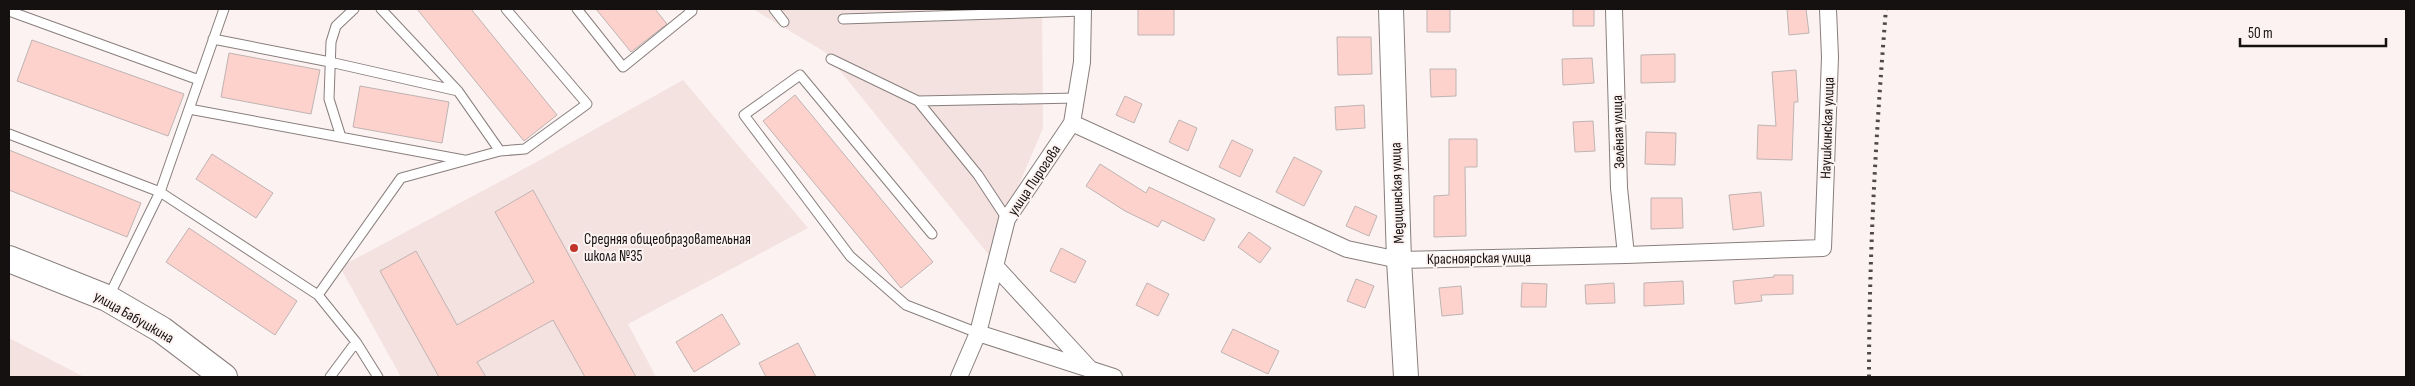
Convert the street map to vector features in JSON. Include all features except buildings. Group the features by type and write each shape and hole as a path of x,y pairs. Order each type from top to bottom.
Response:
{"main road":[{"name":"улица Бабушкина","path":"9,259 108,298 162,330 224,377"}],"street":[{"name":"Медицинская улица","path":"1391,9 1399,260 1406,377"},
{"name":"Зелёная улица","path":"1614,9 1619,188 1626,255"},
{"name":"Наушкинская улица","path":"1823,248 1830,57 1828,9"},
{"name":"улица Пирогова","path":"959,377 978,333 1007,219 1072,123 1082,62 1083,10"},
{"name":"Красноярская улица","path":"1072,123 1348,249 1399,260 1823,248"},
{"path":"996,266 1090,369"},
{"path":"978,333 1114,377"}],"lane":[{"path":"108,298 160,192 224,9"},
{"path":"341,137 329,99 330,42 336,26 354,9"},
{"path":"381,9 458,92 500,151"},
{"path":"318,295 401,178 500,151 525,150 587,104 506,9"},
{"path":"577,9 623,67 692,12 690,9"},
{"path":"774,9 784,22"},
{"path":"843,19 1083,10"},
{"path":"9,11 199,80"},
{"path":"213,39 330,62 458,92"},
{"path":"831,59 866,74 918,101 978,175 1007,219"},
{"path":"932,234 800,75 744,116 850,256 906,304 978,333"},
{"path":"918,101 1076,98"},
{"path":"189,109 466,160"},
{"path":"9,134 160,192 318,295 356,342 378,377"},
{"path":"330,377 356,342"}],"shaded area":[{"path":"753,9 1042,9 1043,128 989,255 825,52"},
{"name":"Средняя общеобразовательная школа №35","path":"683,80 808,228 628,324 656,377 401,377 340,267 531,165"},
{"path":"9,338 84,377 9,377"}],"railway":[{"path":"1869,377 1874,193 1886,9"}],"place":[{"name":"Средняя общеобразовательная школа №35","path":"574,248"}]}
